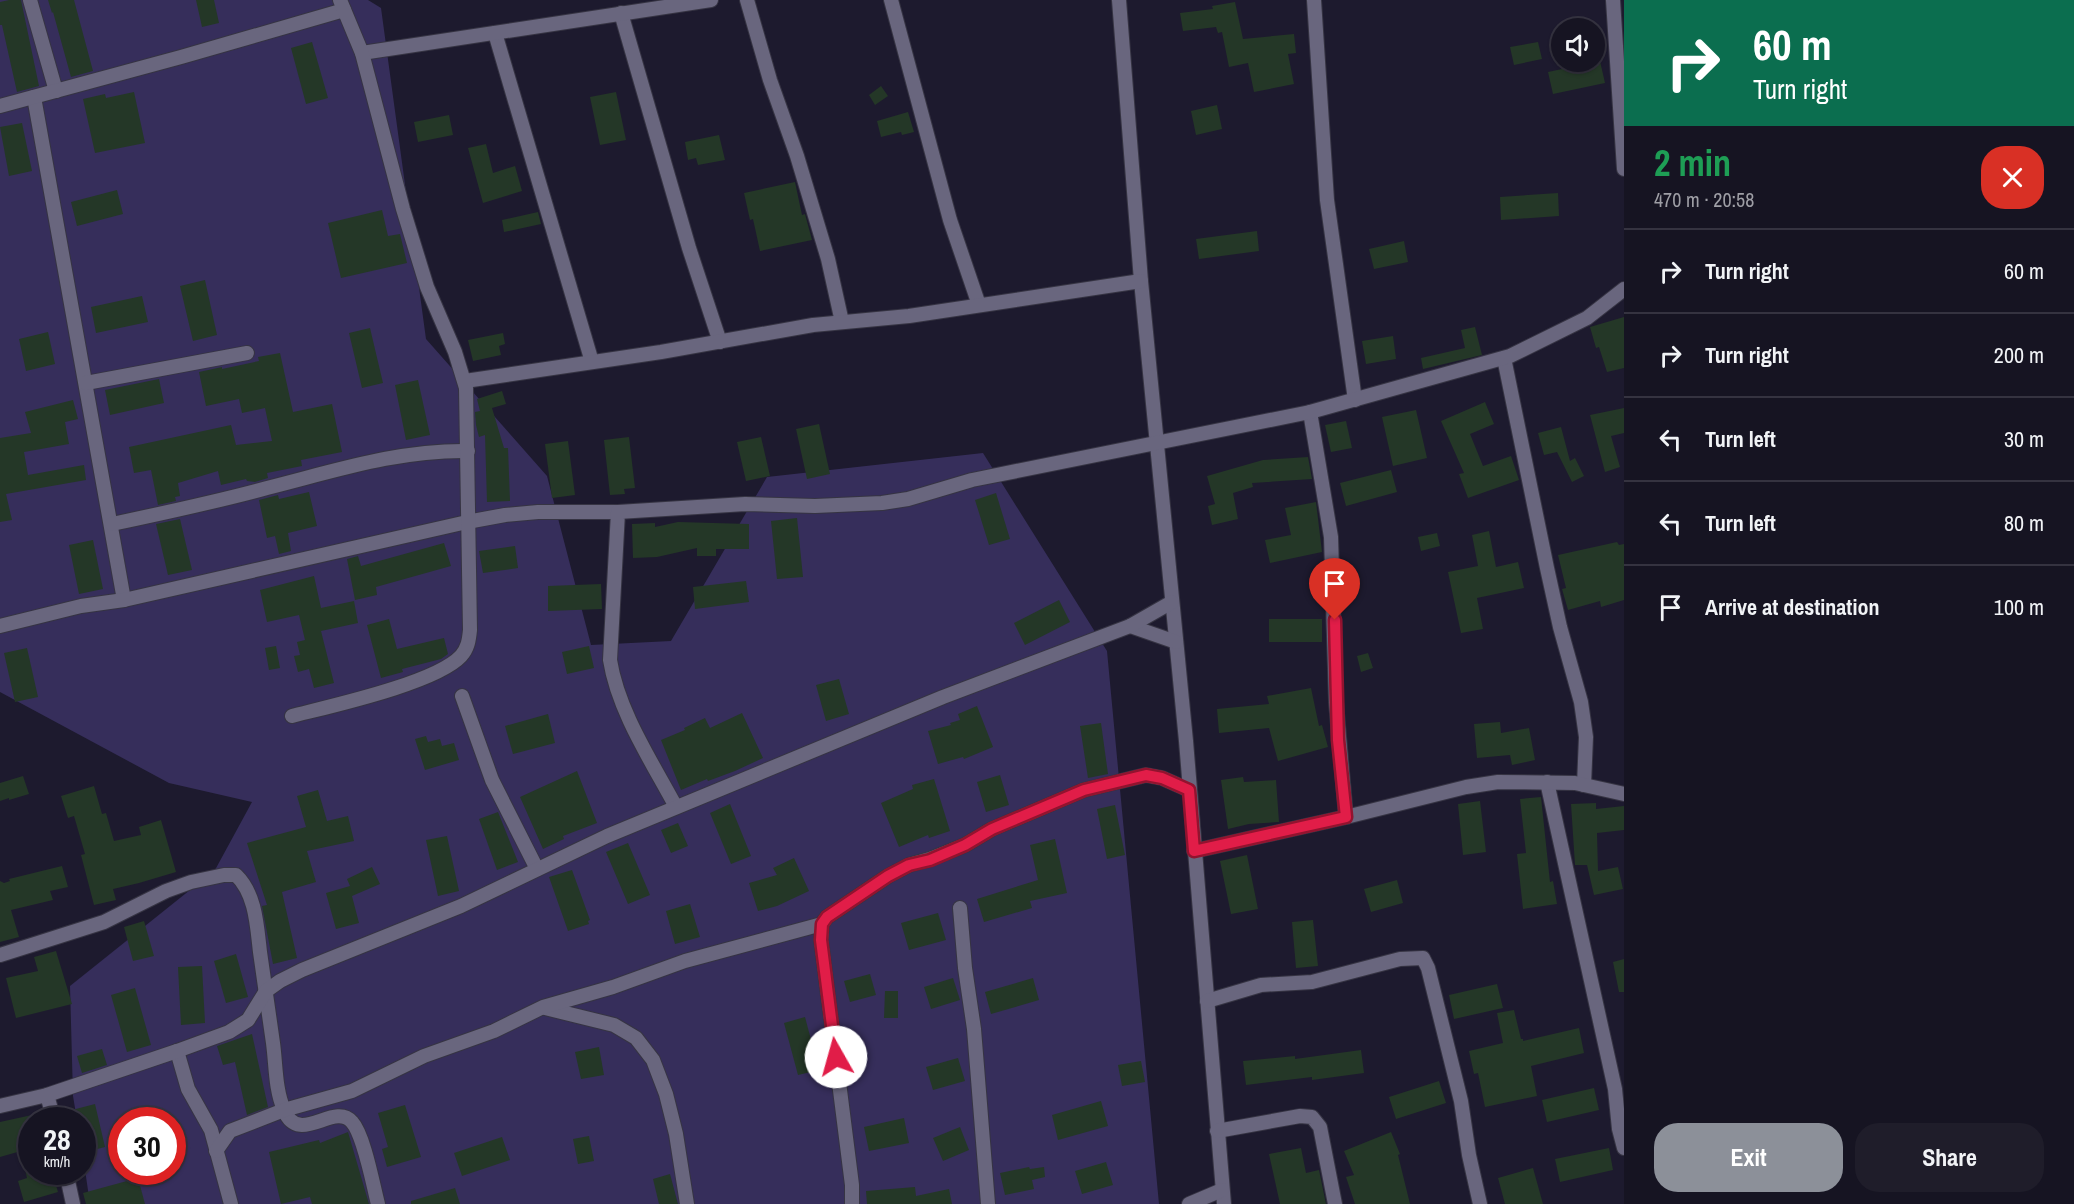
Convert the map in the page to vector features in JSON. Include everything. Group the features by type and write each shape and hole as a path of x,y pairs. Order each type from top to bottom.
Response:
{"street":[{"path":"30,0 56,91"},
{"path":"362,53 711,0"},
{"path":"747,0 770,81 797,156 828,260 842,322"},
{"path":"891,0 950,220 979,305"},
{"path":"1119,0 1141,282 1176,642 1223,1197 1189,1204"},
{"path":"1314,0 1327,200 1355,400"},
{"path":"1613,0 1624,168"},
{"path":"0,106 342,5 362,53 403,209 427,287 465,381 470,630 468,648 450,665 429,675 370,695 292,716"},
{"path":"621,13 689,248 720,342"},
{"path":"495,33 592,362"},
{"path":"34,97 124,600"},
{"path":"465,381 720,342 813,325 909,316 1141,282"},
{"path":"0,626 81,606 124,600 467,522 538,512 618,512 745,504 815,506 882,503 908,499 972,480 1310,412 1504,358 1587,318 1623,294"},
{"path":"86,383 247,353"},
{"path":"1504,358 1560,627 1581,702 1586,737 1584,785"},
{"path":"1310,412 1331,537 1336,702 1346,817"},
{"path":"112,524 256,491 386,457 434,450 468,451"},
{"path":"618,512 610,660 613,678 626,711 676,807"},
{"path":"0,1106 46,1095 177,1052 229,1032 248,1020 266,991 302,970 461,906 607,836 676,807 943,697 1130,626 1172,602"},
{"path":"1130,626 1176,642"},
{"path":"462,696 492,780 537,869"},
{"path":"852,1204 852,1185 821,940 822,924 827,917 888,876 909,865 930,860 965,845 992,829 1084,790 1146,775 1162,778 1189,790"},
{"path":"1194,851 1498,782 1584,785 1624,794"},
{"path":"1547,782 1615,1089 1619,1129 1624,1148"},
{"path":"0,955 104,922 165,891 191,882 224,875 236,875 244,882 257,925 277,1084 284,1110 296,1124 305,1125 339,1116 346,1116 353,1122 359,1134 378,1204"},
{"path":"960,908 965,968 974,1029 988,1204"},
{"path":"216,1151 230,1131 284,1110 352,1091 424,1056 494,1031 543,1007 613,987 685,961 822,924"},
{"path":"1207,1001 1261,985 1312,982 1400,958 1423,958 1428,968 1461,1101 1469,1155 1480,1204"},
{"path":"543,1007 614,1025 636,1038 653,1060 666,1094 676,1134 687,1204"},
{"path":"177,1052 188,1089 211,1130 231,1204"},
{"path":"46,1095 50,1107"},
{"path":"1217,1131 1300,1116 1312,1117 1320,1127 1335,1204"},
{"path":"69,1185 73,1204"}],"shaded area":[{"path":"0,0 368,0 381,8 426,339 547,476 591,645 671,641 767,477 983,453 1107,651 1159,1204 90,1204 87,1185 96,1185 96,1107 75,1107 70,986 215,870 252,802 169,783 0,692"}],"building":[{"path":"21,0 39,86 17,92 2,25 0,25 0,2"},
{"path":"48,0 74,0 93,71 71,77"},
{"path":"196,0 214,0 219,23 202,27"},
{"path":"1235,2 1243,39 1294,34 1296,53 1288,54 1294,84 1254,92 1248,63 1229,67 1222,32 1218,33 1216,27 1183,31 1180,13 1213,9 1212,6"},
{"path":"312,42 328,98 306,104 291,48"},
{"path":"1538,42 1542,59 1514,65 1510,47"},
{"path":"1548,72 1602,72 1605,83 1553,94"},
{"path":"881,86 888,96 875,105 869,95"},
{"path":"134,92 145,143 95,153 83,99 105,94 106,98"},
{"path":"616,92 626,140 600,145 590,97"},
{"path":"1217,105 1222,129 1196,135 1191,111"},
{"path":"908,112 914,132 902,135 901,132 881,137 877,121"},
{"path":"449,115 453,135 418,142 414,122"},
{"path":"22,123 32,171 9,176 0,127"},
{"path":"719,135 725,160 698,165 696,158 688,160 685,142"},
{"path":"486,144 493,173 515,166 522,191 483,203 468,148"},
{"path":"795,182 802,215 805,214 812,240 760,251 744,193"},
{"path":"117,190 123,214 77,226 71,202"},
{"path":"1558,193 1559,216 1501,220 1500,197"},
{"path":"382,210 388,236 400,234 407,263 341,278 328,223"},
{"path":"538,212 541,224 504,232 502,220"},
{"path":"1257,231 1259,251 1199,259 1196,239"},
{"path":"1404,241 1408,262 1374,269 1369,249"},
{"path":"205,280 217,335 193,341 180,286"},
{"path":"142,296 148,322 96,333 91,307"},
{"path":"1624,317 1624,368 1607,372 1599,347 1596,348 1590,327"},
{"path":"1475,327 1482,355 1423,369 1421,358 1465,348 1461,330"},
{"path":"370,328 383,383 362,388 349,333"},
{"path":"48,332 55,364 26,371 19,339"},
{"path":"503,333 505,344 499,346 501,355 473,361 468,340"},
{"path":"1393,336 1396,359 1366,364 1362,341"},
{"path":"280,353 293,412 332,404 342,452 301,460 302,466 267,473 268,478 255,482 246,479 221,485 218,471 178,483 180,496 175,497 176,501 158,505 151,470 134,473 129,447 231,425 236,445 272,441 265,408 242,413 239,399 206,406 199,372 259,361 258,357"},
{"path":"159,379 164,403 110,415 105,390"},
{"path":"418,380 430,435 406,440 395,385"},
{"path":"502,391 506,404 492,408 504,448 508,448 510,501 487,502 485,435 479,437 475,412 480,411 477,399"},
{"path":"73,400 78,419 65,422 69,444 24,452 28,475 84,465 86,480 6,494 12,520 0,522 0,438 31,433 25,412"},
{"path":"1485,402 1494,424 1470,434 1483,466 1511,456 1519,480 1468,498 1459,474 1464,473 1441,421"},
{"path":"1624,408 1624,433 1611,436 1620,467 1605,472 1590,415"},
{"path":"1416,410 1427,458 1393,466 1382,417"},
{"path":"1346,421 1352,448 1331,452 1325,425"},
{"path":"819,424 830,474 807,479 796,429"},
{"path":"1561,427 1570,461 1575,458 1584,476 1572,482 1557,452 1544,455 1538,433"},
{"path":"629,437 635,488 624,489 625,494 610,495 604,440"},
{"path":"761,437 770,476 746,481 737,442"},
{"path":"568,441 575,495 552,498 545,444"},
{"path":"1308,457 1312,479 1252,483 1253,487 1233,493 1238,519 1212,525 1208,506 1215,504 1207,476 1263,460"},
{"path":"1391,470 1397,492 1346,506 1340,483"},
{"path":"309,492 317,526 288,533 291,551 279,554 275,536 267,538 259,500 278,495 279,499"},
{"path":"996,493 1010,539 989,545 975,500"},
{"path":"1316,502 1322,552 1270,563 1265,540 1291,535 1285,508"},
{"path":"797,518 803,577 777,579 771,521"},
{"path":"180,519 192,570 168,575 156,524"},
{"path":"678,522 749,524 749,549 716,549 716,556 697,556 697,548 657,557 633,558 632,524 655,523 655,527"},
{"path":"1489,531 1496,567 1518,562 1524,588 1477,598 1483,629 1461,633 1448,572 1478,566 1472,535"},
{"path":"1437,533 1440,546 1421,551 1418,537"},
{"path":"93,540 103,589 79,594 69,545"},
{"path":"1617,542 1619,545 1624,544 1624,600 1601,607 1600,601 1568,610 1562,589 1566,588 1558,555"},
{"path":"444,543 451,566 376,587 377,595 355,600 347,559 358,556 361,566"},
{"path":"515,546 518,568 483,573 479,551"},
{"path":"314,576 321,608 354,601 358,623 321,631 334,683 314,688 309,669 298,672 294,656 300,655 297,642 305,640 299,615 267,622 260,590"},
{"path":"746,581 749,602 695,609 693,587"},
{"path":"601,584 602,609 548,611 548,586"},
{"path":"1059,600 1070,622 1025,645 1014,623"},
{"path":"389,619 397,649 444,638 448,654 441,659 402,669 403,672 381,678 367,625"},
{"path":"1269,619 1322,619 1322,642 1269,642"},
{"path":"276,646 280,668 269,670 265,648"},
{"path":"589,646 594,668 567,674 562,652"},
{"path":"27,648 38,697 15,702 4,653"},
{"path":"1368,653 1373,668 1361,672 1357,656"},
{"path":"839,679 849,714 826,721 816,685"},
{"path":"1311,688 1319,726 1322,725 1328,747 1278,761 1269,728 1219,733 1217,709 1269,704 1267,696"},
{"path":"977,706 993,747 964,759 963,757 938,764 928,731 951,725 950,723 960,720 958,714"},
{"path":"742,713 763,758 735,771 681,790 661,740 705,718 710,728"},
{"path":"548,714 555,743 513,754 505,726"},
{"path":"1500,722 1501,733 1529,728 1535,760 1512,765 1510,755 1477,758 1474,724"},
{"path":"1101,723 1108,774 1088,778 1080,726"},
{"path":"426,736 428,742 440,739 442,746 454,743 459,760 425,770 415,739"},
{"path":"577,771 597,823 563,836 564,839 543,849 520,797"},
{"path":"1000,775 1009,805 986,812 977,782"},
{"path":"23,776 29,794 0,801 0,783"},
{"path":"1243,777 1244,782 1276,780 1279,822 1249,824 1228,829 1221,780"},
{"path":"934,779 950,831 929,838 928,835 899,847 881,803 913,789 912,785"},
{"path":"94,786 102,814 106,813 114,841 141,835 139,827 161,820 176,872 113,889 116,900 94,905 81,855 85,854 74,816 68,818 61,796"},
{"path":"318,790 327,821 348,816 354,841 307,851 316,882 282,892 297,958 273,964 262,906 267,905 247,843 306,827 297,796"},
{"path":"1541,797 1550,882 1553,881 1557,904 1523,909 1517,854 1526,853 1520,799"},
{"path":"1480,801 1486,852 1463,855 1458,804"},
{"path":"1596,803 1596,809 1624,806 1624,830 1597,833 1598,871 1618,867 1623,889 1594,895 1587,865 1575,865 1571,804"},
{"path":"730,804 751,856 731,864 710,813"},
{"path":"1115,805 1125,855 1107,859 1097,809"},
{"path":"498,812 518,862 497,870 479,819"},
{"path":"678,823 688,846 671,853 661,830"},
{"path":"447,836 459,891 438,896 426,840"},
{"path":"1055,839 1067,893 1030,901 1032,908 984,922 977,899 1038,880 1030,845"},
{"path":"628,843 650,895 628,904 606,852"},
{"path":"1247,855 1258,909 1231,914 1220,861"},
{"path":"794,858 809,891 777,906 758,911 749,883 777,875 773,868"},
{"path":"62,866 68,887 50,891 53,900 11,910 19,937 0,942 0,881 4,883 10,881 9,879"},
{"path":"372,867 380,884 352,896 359,923 336,929 326,893 350,886 347,879"},
{"path":"572,870 590,920 589,924 568,931 549,877"},
{"path":"1397,880 1403,903 1371,912 1364,889"},
{"path":"690,904 700,937 675,944 666,911"},
{"path":"938,913 946,940 909,950 901,923"},
{"path":"1313,920 1318,966 1296,968 1292,922"},
{"path":"144,921 154,956 133,961 124,927"},
{"path":"56,951 72,1004 16,1018 6,978 38,971 34,957"},
{"path":"236,954 248,997 226,1003 214,961"},
{"path":"1624,959 1624,992 1619,992 1613,962"},
{"path":"202,966 205,1023 181,1025 178,967"},
{"path":"870,974 876,995 850,1002 844,981"},
{"path":"953,978 960,1000 931,1009 924,987"},
{"path":"1033,978 1039,1000 991,1014 985,992"},
{"path":"1497,984 1503,1008 1454,1019 1449,995"},
{"path":"135,988 151,1045 127,1052 111,995"},
{"path":"885,991 898,991 898,1018 884,1018"},
{"path":"1514,1010 1523,1041 1579,1028 1584,1053 1531,1066 1537,1096 1485,1107 1478,1073 1474,1074 1469,1051 1503,1043 1497,1013"},
{"path":"805,1017 819,1070 798,1075 784,1023"},
{"path":"252,1034 268,1107 247,1115 235,1062 223,1065 217,1046"},
{"path":"599,1047 604,1075 581,1079 575,1052"},
{"path":"102,1049 107,1065 82,1073 77,1056"},
{"path":"1361,1050 1364,1073 1246,1085 1243,1061 1295,1056 1295,1059"},
{"path":"958,1058 965,1081 933,1090 926,1067"},
{"path":"1141,1061 1145,1082 1122,1086 1118,1065"},
{"path":"1439,1081 1446,1103 1396,1119 1389,1097"},
{"path":"1594,1088 1599,1110 1547,1122 1542,1100"},
{"path":"1101,1101 1108,1126 1058,1140 1052,1115"},
{"path":"405,1105 421,1157 387,1167 382,1149 388,1147 378,1113"},
{"path":"96,1108 105,1147 96,1149"},
{"path":"18,1118 18,1152 0,1157 0,1122"},
{"path":"904,1118 909,1143 869,1151 864,1127"},
{"path":"960,1127 969,1150 943,1161 933,1138"},
{"path":"348,1132 369,1204 312,1204 310,1197 281,1204 269,1152 319,1140 320,1143"},
{"path":"1391,1132 1400,1154 1398,1155 1410,1204 1355,1204 1346,1177 1354,1175 1344,1151"},
{"path":"589,1136 594,1161 578,1164 573,1139"},
{"path":"502,1137 510,1160 462,1176 454,1153"},
{"path":"1301,1148 1306,1173 1319,1170 1326,1204 1280,1204 1269,1154"},
{"path":"1609,1148 1613,1170 1560,1182 1555,1159"},
{"path":"1106,1162 1113,1185 1082,1194 1075,1171"},
{"path":"1029,1167 1030,1169 1044,1167 1045,1177 1032,1180 1034,1189 1005,1195 1000,1173"},
{"path":"1533,1168 1543,1204 1505,1204 1498,1178"},
{"path":"670,1174 678,1204 659,1204 653,1179"},
{"path":"19,1185 56,1185 58,1192 24,1202"},
{"path":"112,1185 140,1185 145,1204 86,1204 83,1193"},
{"path":"915,1187 916,1196 949,1189 952,1204 867,1204 866,1191"},
{"path":"455,1188 460,1204 411,1204 411,1201"}],"route":[{"path":"836,1057 821,940 822,924 827,917 888,876 909,865 930,860 965,845 992,829 1084,790 1146,775 1162,778 1189,790 1194,851 1346,817 1338,740 1335,620"}]}
